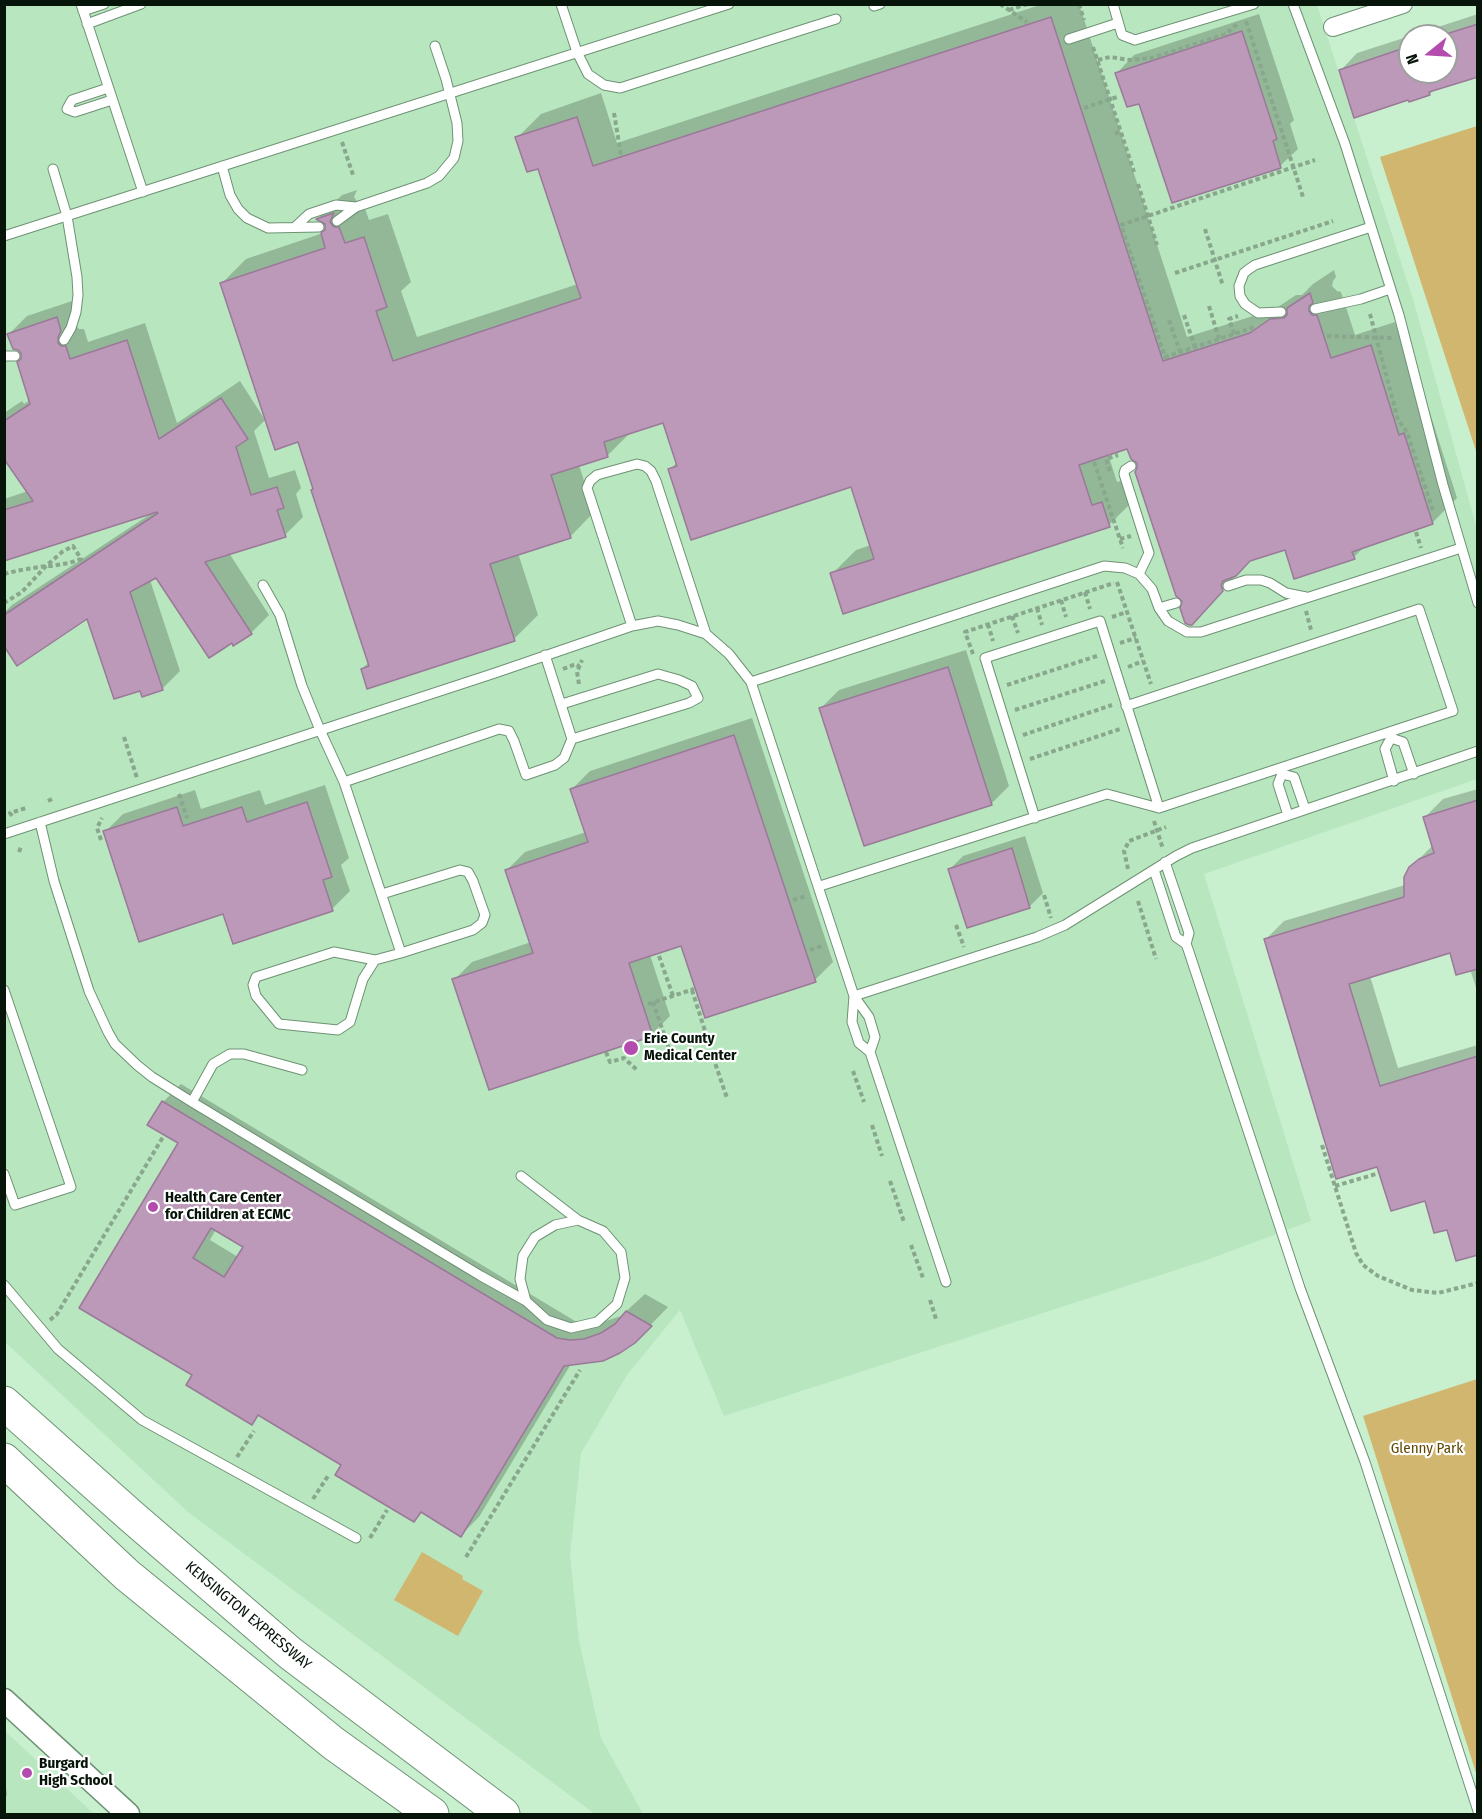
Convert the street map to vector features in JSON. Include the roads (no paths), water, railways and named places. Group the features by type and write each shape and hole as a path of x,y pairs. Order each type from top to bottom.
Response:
{"highway":[{"name":"KENSINGTON EXPRESSWAY","path":"4,1402 131,1516 290,1653 503,1815"},
{"path":"4,1460 127,1575 333,1743 432,1815"}],"street":[{"path":"1333,27 1402,4"},
{"path":"4,1700 128,1815"}],"lane":[{"path":"104,4 82,8 143,192"},
{"path":"87,24 133,9 141,4"},
{"path":"4,236 729,4"},
{"path":"1113,4 1122,35 1135,40 1231,8 1254,4"},
{"path":"1293,4 1338,125 1371,227 1478,603"},
{"path":"562,5 583,67 595,80 604,85 620,88 836,19"},
{"path":"1069,39 1118,23"},
{"path":"337,221 356,207 427,183 445,170 454,158 458,141 457,123 435,46"},
{"path":"108,87 72,100 67,109 75,112 112,100"},
{"path":"222,166 230,195 238,209 247,218 268,228 319,227"},
{"path":"53,169 67,216 78,295 71,328 64,340"},
{"path":"295,227 309,214 336,205 356,207"},
{"path":"1281,312 1258,313 1245,304 1240,296 1239,286 1244,273 1255,265 1371,227"},
{"path":"1315,309 1361,299 1390,289"},
{"path":"632,626 587,488 590,481 597,476 637,464 651,471 656,482 706,634"},
{"path":"1131,466 1125,470 1124,474 1149,553 1139,574"},
{"path":"751,681 1104,566 1125,568 1139,574 1152,589 1159,608 1168,621 1187,632 1202,632 1461,548"},
{"path":"1228,586 1246,580 1261,580 1286,593 1308,597"},
{"path":"263,585 280,615 300,679 344,782 401,953"},
{"path":"1159,608 1176,603"},
{"path":"820,886 1107,795 1159,808 1281,771 1390,735 1453,711 1419,609 1126,705"},
{"path":"4,834 632,626 658,621 678,625 706,634 729,654 751,681 820,886 854,996 869,1017 875,1038 870,1052"},
{"path":"1035,818 985,658 1100,621 1159,808"},
{"path":"344,782 499,729 509,731 526,775 555,765 564,758 572,740 545,655"},
{"path":"562,704 658,674 692,686 698,698 689,703 572,740"},
{"path":"1390,735 1403,742 1414,774"},
{"path":"1390,735 1385,749 1394,781"},
{"path":"854,996 1037,937 1065,925 1192,848 1478,751"},
{"path":"1281,771 1294,777 1305,809"},
{"path":"1281,771 1278,784 1288,815"},
{"path":"40,822 54,881 92,999 115,1044 152,1077 526,1301 547,1320 571,1328 597,1322 617,1304 626,1278 621,1252 603,1232 578,1220 521,1176"},
{"path":"1166,862 1189,933 1186,944 1300,1288 1365,1462 1478,1811"},
{"path":"375,960 363,979 350,1022 338,1030 279,1024 256,996 253,986 256,977 334,952 375,960 401,953 473,930 482,923 484,915 473,881 468,872 460,870 382,894"},
{"path":"1154,870 1176,937 1186,944"},
{"path":"4,990 70,1186 15,1205 4,1174"},
{"path":"854,996 852,1022 859,1043 870,1052 946,1282"},
{"path":"192,1102 213,1064 230,1054 244,1054 302,1070"},
{"path":"526,1301 519,1279 523,1256 535,1237 555,1225 578,1220"},
{"path":"4,1285 58,1348 142,1420 356,1538"}],"place":[{"name":"Erie County Medical Center","path":"631,1048"},
{"name":"Health Care Center for Children at ECMC","path":"153,1207"},
{"name":"Burgard High School","path":"27,1773"}],"park label":[{"name":"Glenny Park","path":"1427,1449"}]}
